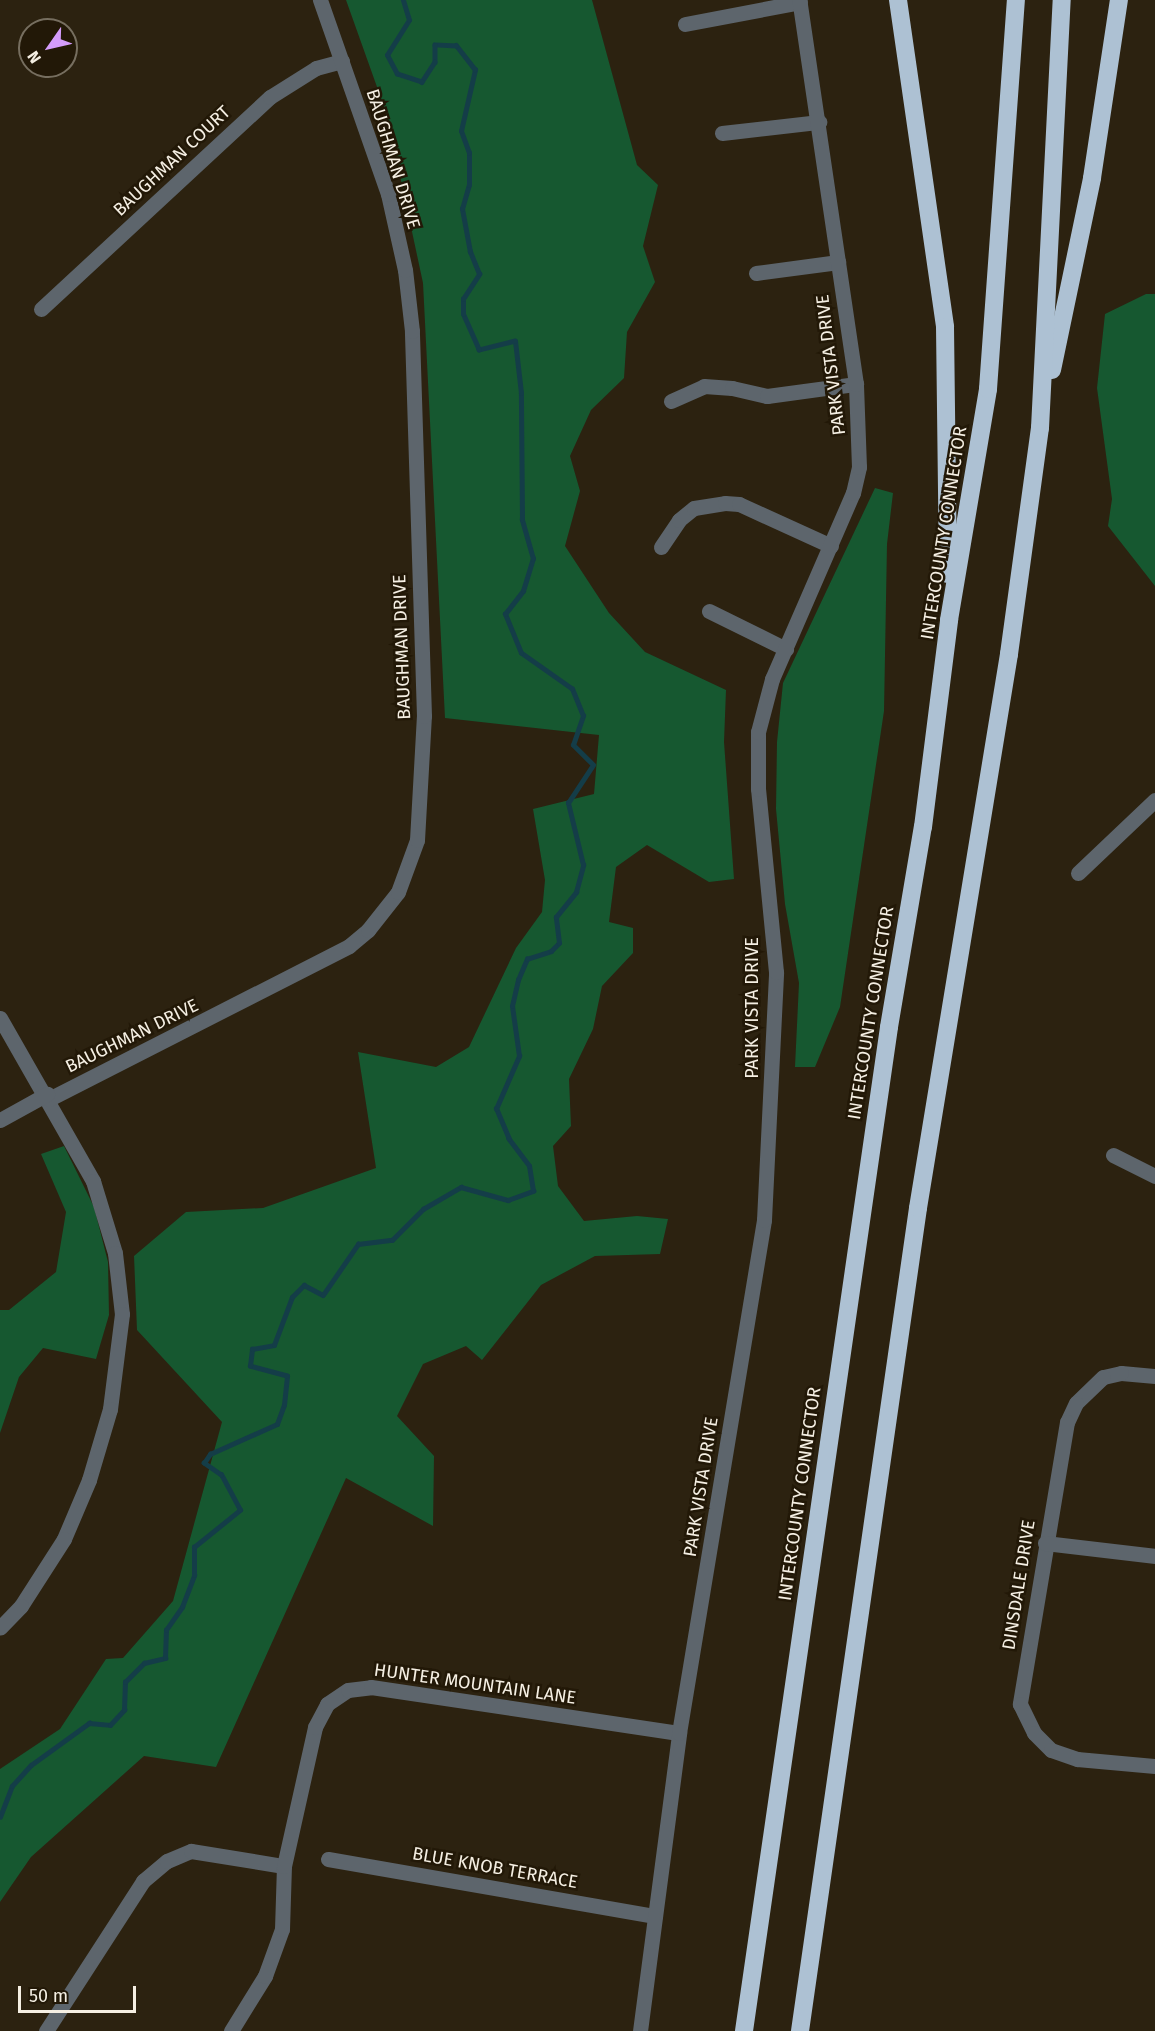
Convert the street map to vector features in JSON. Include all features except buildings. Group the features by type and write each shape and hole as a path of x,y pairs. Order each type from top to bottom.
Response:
{"highway":[{"path":"898,0 945,327 949,620"},
{"name":"INTERCOUNTY CONNECTOR","path":"744,2031 889,1027 923,827 949,620 988,390 1016,0"},
{"path":"1040,428 1062,0"},
{"path":"800,2031 918,1208 1009,654 1040,428 1092,178 1119,0"}],"street":[{"name":"BAUGHMAN DRIVE","path":"0,1120 349,946 368,930 398,892 417,840 424,716 412,331 405,270 388,194 320,0"},
{"path":"685,24 800,1"},
{"name":"PARK VISTA DRIVE","path":"640,2031 679,1733 764,1220 776,972 758,789 758,732 772,679 854,493 859,467 856,384 800,1"},
{"name":"BAUGHMAN COURT","path":"41,309 270,97 316,68 342,61"},
{"path":"722,133 819,122"},
{"path":"756,273 838,262"},
{"path":"671,401 704,386 732,388 767,396 856,384"},
{"path":"662,547 679,520 694,508 725,502 739,504 831,546"},
{"path":"710,611 786,649"},
{"path":"1078,873 1155,800"},
{"path":"0,1018 48,1097 93,1181 115,1253 122,1314 119,1360 110,1409 89,1480 64,1539 21,1606 0,1628"},
{"path":"1113,1155 1155,1176"},
{"name":"DINSDALE DRIVE","path":"1155,1376 1121,1373 1103,1377 1076,1403 1067,1422 1045,1543 1020,1704 1034,1733 1051,1749 1077,1759 1155,1766"},
{"path":"1045,1543 1155,1556"},
{"name":"HUNTER MOUNTAIN LANE","path":"231,2031 275,1950 282,1929 285,1866 315,1727 327,1704 348,1690 371,1688 679,1733"},
{"path":"46,2031 143,1881 167,1861 191,1851 285,1866"},
{"name":"BLUE KNOB TERRACE","path":"328,1859 655,1916"}],"green space":[{"path":"346,0 592,0 637,165 658,185 643,246 655,282 627,332 624,378 591,410 570,456 580,491 565,546 609,613 645,652 726,690 724,742 734,879 709,882 647,845 616,867 609,922 633,928 633,953 602,986 593,1029 569,1079 571,1126 553,1146 558,1186 584,1221 637,1216 668,1219 660,1254 595,1256 541,1285 482,1360 466,1346 423,1364 397,1416 434,1456 433,1526 346,1478 216,1767 144,1756 31,1857 0,1902 0,1769 60,1729 106,1659 123,1658 173,1601 222,1422 137,1330 134,1256 186,1212 263,1208 376,1168 358,1052 436,1067 469,1047 516,948 542,912 545,880 533,809 594,794 599,735 445,718 423,283 387,115"},
{"path":"1146,294 1155,294 1155,586 1108,526 1112,499 1097,388 1105,314"},
{"path":"875,488 893,493 887,544 884,711 840,1007 815,1067 795,1067 799,983 785,904 776,809 777,742 783,683"},
{"path":"64,1146 94,1207 108,1262 109,1315 96,1359 43,1348 19,1377 0,1433 0,1310 9,1310 56,1272 66,1212 41,1154"}],"waterway":[{"path":"0,1817 12,1786 31,1765 89,1723 110,1725 124,1710 125,1682 144,1663 165,1658 166,1630 182,1607 194,1575 194,1547 240,1510 221,1475 204,1463 210,1454 277,1424 284,1405 287,1376 250,1366 252,1349 274,1345 292,1297 304,1285 323,1295 358,1244 392,1240 423,1209 461,1187 508,1200 533,1191 529,1166 509,1139 496,1109 519,1056 512,1006 518,980 527,959 551,951 559,943 556,917 576,892 583,865 568,803 593,765 573,745 583,716 572,689 521,653 505,614 523,591 533,559 522,520 521,393 515,341 479,350 463,314 463,299 479,274 470,252 462,209 469,185 469,153 461,131 475,70 456,46 435,45 435,62 422,82 397,74 387,55 409,20 403,0"}]}
